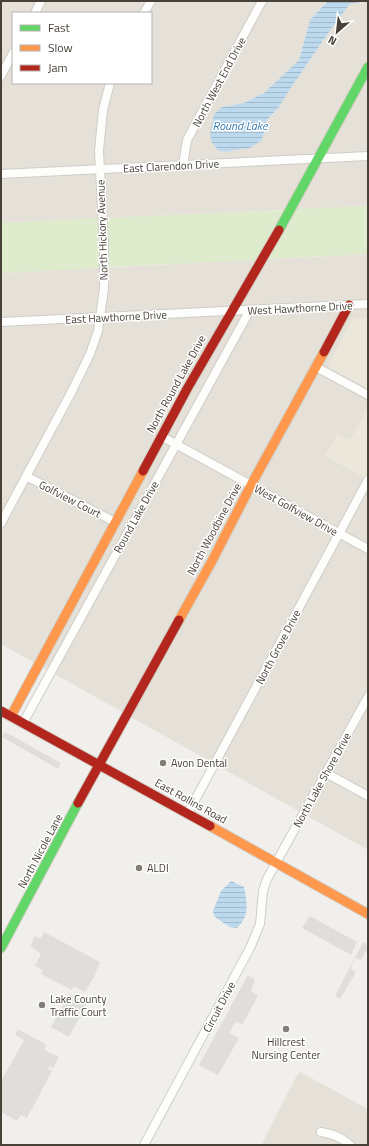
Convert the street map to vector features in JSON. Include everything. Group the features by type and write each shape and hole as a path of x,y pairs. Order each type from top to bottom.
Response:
{"street":[{"path":"36,12 41,1"},
{"path":"145,12 151,1"},
{"name":"North West End Drive","path":"183,166 187,140 262,1"},
{"path":"1,76 4,61 12,54"},
{"name":"North Round Lake Drive","path":"10,716 161,436 274,239 368,67"},
{"name":"North Hickory Avenue","path":"1,523 72,390 90,354 98,331 104,289 104,245 99,151 103,110 110,84"},
{"name":"East Clarendon Drive","path":"1,174 368,156"},
{"name":"West Hawthorne Drive","path":"232,311 368,304"},
{"name":"North Woodbine Drive","path":"99,764 212,561 251,485 349,305"},
{"name":"Round Lake Drive","path":"23,723 250,310"},
{"name":"East Hawthorne Drive","path":"1,322 232,311"},
{"path":"316,367 368,395"},
{"name":"West Golfview Drive","path":"161,436 368,549"},
{"name":"Golfview Court","path":"26,476 115,522"},
{"name":"North Grove Drive","path":"188,813 368,480"},
{"name":"North Lake Shore Drive","path":"276,862 368,697"},
{"name":"East Rollins Road","path":"1,711 188,813 368,914"},
{"name":"North Nicole Lane","path":"1,948 99,764"},
{"path":"326,773 368,796"},
{"name":"Circuit Drive","path":"144,1145 249,952 260,924 263,891 266,879 276,862"},
{"path":"321,1132 334,1134 342,1138 350,1145"}],"shaded area":[{"path":"1,1 328,1 310,20 299,60 264,93 244,103 222,107 228,152 249,148 262,140 267,120 279,107 333,26 350,4 368,1 368,206 1,223"},
{"path":"368,254 368,850 1,644 1,273"},
{"path":"353,318 368,318 368,389 328,367"},
{"path":"368,408 368,473 365,478 325,456 337,434 350,440"},
{"path":"5,732 61,763 58,769 2,737"},
{"path":"310,916 357,942 351,955 302,928"},
{"path":"44,932 100,962 94,977 85,992 74,986 72,990 41,974 43,970 35,966 41,954 30,946 35,936 40,939"},
{"path":"363,942 368,945 368,948 361,960 355,958 351,969 356,972 340,999 335,996"},
{"path":"248,975 255,980 251,991 258,996 242,1025 236,1021 229,1033 239,1038 218,1075 199,1065"},
{"path":"69,994 87,1003 69,1037 51,1027"},
{"path":"18,1029 47,1045 44,1050 59,1057 53,1068 49,1066 48,1069 52,1071 27,1118 21,1115 17,1121 1,1112 1,1081 24,1040 15,1035"},
{"path":"300,1072 368,1109 368,1145 261,1145"}],"green space":[{"path":"368,206 368,254 267,259 296,209"},
{"path":"285,210 257,260 108,267 106,218"},
{"path":"98,218 100,268 1,273 1,223"}],"water":[{"name":"Round Lake","path":"328,1 366,1 350,4 333,26 279,107 267,120 262,140 250,148 228,152 219,151 212,143 210,134 214,114 222,107 244,103 264,93 299,60 310,20"},
{"path":"231,881 244,887 246,898 246,914 237,928 230,927 222,922 214,916 213,911 221,891"}],"traffic: fast":[{"path":"279,230 368,67"},
{"path":"1,948 78,803"}],"traffic: slow":[{"path":"179,620 324,352"},
{"path":"11,716 143,471"},
{"path":"210,826 368,914"}],"traffic: jam":[{"path":"143,471 187,389 279,230"},
{"path":"324,352 349,305"},
{"path":"78,803 179,620"},
{"path":"1,711 210,826"}],"place":[{"name":"Avon Dental","path":"163,763"},
{"name":"ALDI","path":"139,868"},
{"name":"Lake County Traffic Court","path":"42,1005"},
{"name":"Hillcrest Nursing Center","path":"286,1029"}]}
